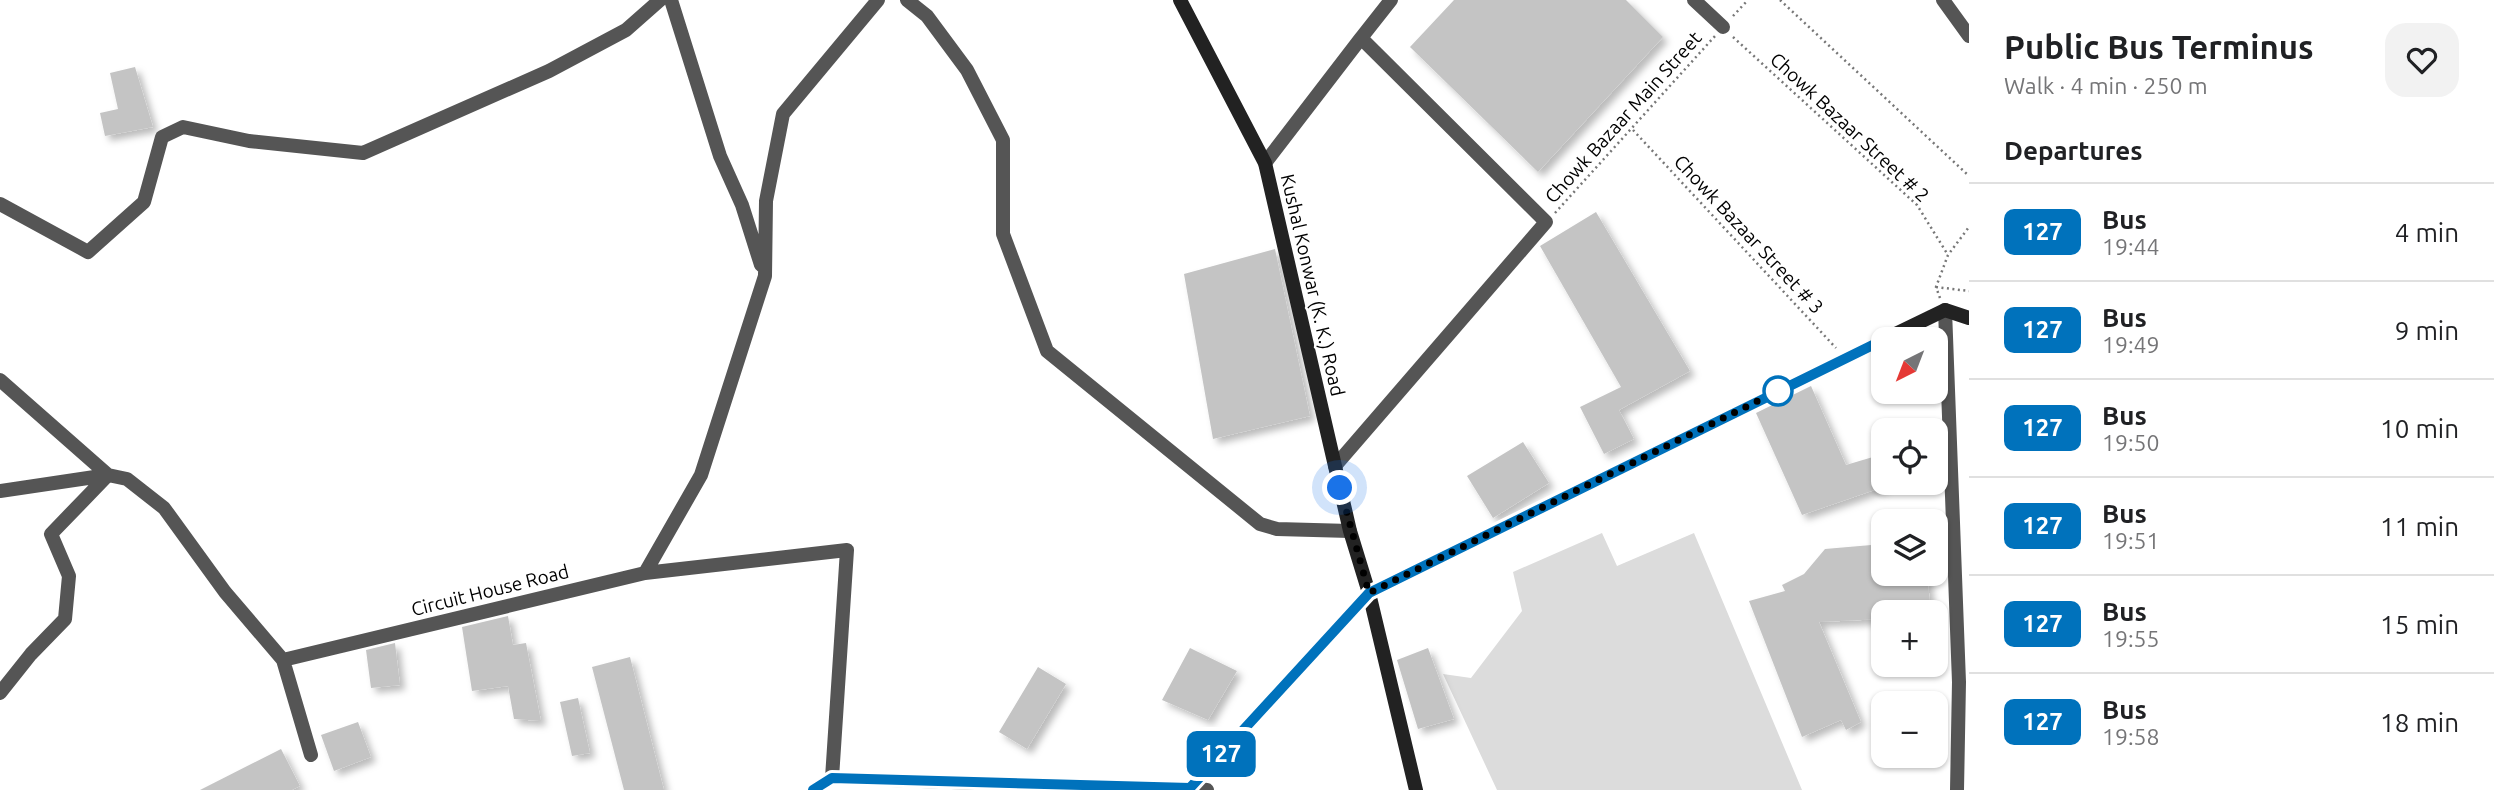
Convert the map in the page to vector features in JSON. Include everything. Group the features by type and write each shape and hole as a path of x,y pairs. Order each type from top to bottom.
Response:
{"main road":[{"name":"Kushal Konwar (K. K.) Road","path":"1180,0 1265,163 1350,531 1369,593 1416,790"},
{"path":"1910,327 1945,310 1969,318"},
{"path":"1190,789 1369,593 1871,346"}],"street":[{"path":"0,204 88,252 144,202 162,137 183,127 249,141 363,153 549,71 626,30 660,0"},
{"path":"671,0 720,156 742,205 765,276"},
{"path":"645,573 701,475 765,276 766,201 783,114 878,0"},
{"path":"907,0 927,16 967,70 1003,141 1003,234 1047,351 1260,524 1276,529 1350,531"},
{"path":"1265,163 1391,0"},
{"path":"1694,0 1723,27"},
{"path":"1943,0 1969,36"},
{"path":"1335,466 1546,222 1362,38"},
{"path":"1945,310 1959,682 1957,790"},
{"path":"0,380 108,475"},
{"path":"0,693 31,654 65,619 69,576 51,534 108,475"},
{"path":"0,491 108,475 127,479 164,508 225,592 283,660 311,755"},
{"name":"Circuit House Road","path":"283,660 645,573 847,550 832,778"},
{"path":"813,790 832,778 1207,790"}],"path":[{"name":"Chowk Bazaar Main Street","path":"1546,222 1633,130 1748,0"},
{"path":"1780,0 1969,176"},
{"name":"Chowk Bazaar Street # 2","path":"1723,27 1917,205 1948,255"},
{"name":"Chowk Bazaar Street # 3","path":"1633,130 1845,358"},
{"path":"1945,310 1936,287 1948,255 1969,228"},
{"path":"1936,287 1969,290"}],"shaded area":[{"path":"1602,533 1617,566 1694,533 1802,790 1497,790 1443,674 1471,678 1522,611 1513,572"}],"building":[{"path":"1454,0 1626,0 1663,37 1538,172 1410,47"},
{"path":"135,67 153,127 105,136 100,113 118,109 110,73"},
{"path":"1596,212 1690,371 1619,410 1634,439 1604,454 1580,407 1621,387 1540,246"},
{"path":"1275,249 1310,416 1213,439 1184,274"},
{"path":"1811,386 1846,465 1871,458 1871,491 1802,515 1756,413"},
{"path":"1523,442 1549,483 1493,518 1467,476"},
{"path":"1871,545 1871,586 1928,586 1930,600 1871,600 1871,620 1819,622 1861,722 1846,730 1841,720 1802,737 1749,601 1785,591 1782,585 1804,574 1825,549"},
{"path":"508,616 513,645 526,643 541,721 514,719 508,686 472,691 462,627"},
{"path":"395,643 400,685 371,688 366,650"},
{"path":"1190,648 1237,671 1208,720 1162,700"},
{"path":"1428,648 1454,719 1418,729 1397,660"},
{"path":"630,657 664,790 624,790 592,667"},
{"path":"1038,667 1066,684 1027,749 999,732"},
{"path":"578,698 590,753 572,756 560,702"},
{"path":"358,722 371,757 334,771 321,735"},
{"path":"281,749 300,786 292,790 200,790"}],"bus line":[{"name":"127","path":"813,790 832,778 1190,788 1369,593 1871,346"}],"route":[{"path":"1340,488 1369,593 1778,391"}]}
